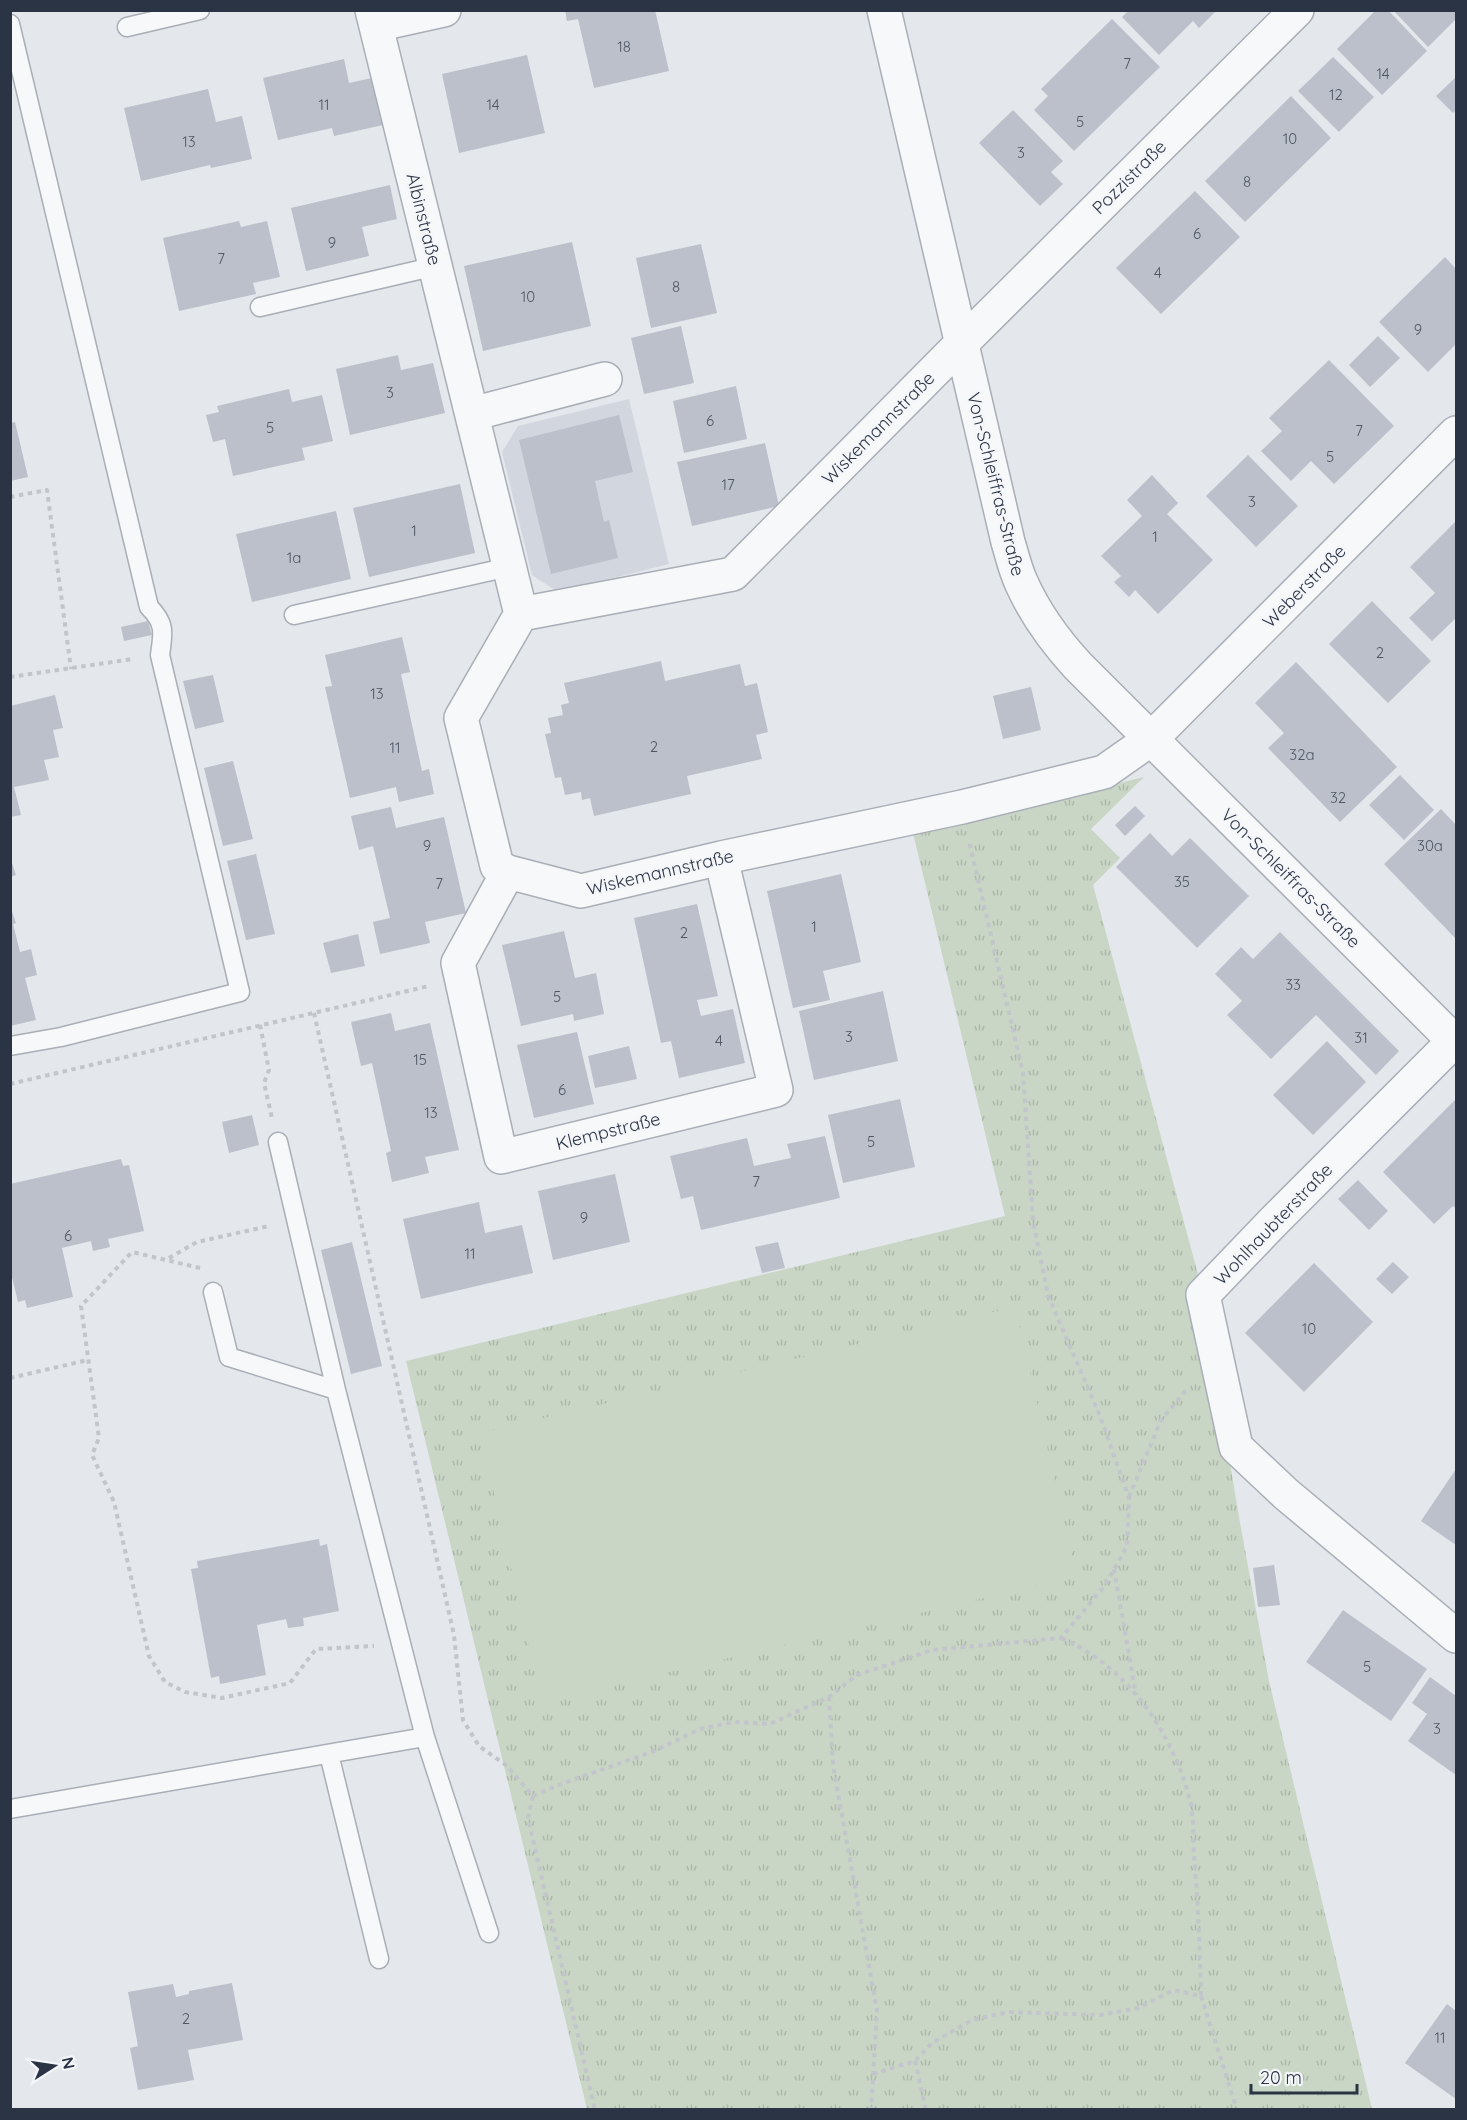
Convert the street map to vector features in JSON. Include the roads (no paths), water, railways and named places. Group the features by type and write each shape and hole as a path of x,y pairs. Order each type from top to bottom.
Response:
{"street":[{"name":"Albinstraße","path":"444,10 374,18 521,614"},
{"name":"Von-Schleiffras-Straße","path":"884,10 1008,542 1020,581 1058,643 1151,739 1456,1041"},
{"name":"Pozzistraße","path":"961,344 1297,10"},
{"name":"Wiskemannstraße","path":"521,614 733,574 961,344"},
{"path":"472,414 605,379"},
{"name":"Weberstraße","path":"1151,739 1456,433"},
{"path":"508,872 497,866 461,718 521,614"},
{"name":"Wiskemannstraße","path":"508,872 581,891 721,858 962,807 1104,772 1151,739"},
{"name":"Klempstraße","path":"508,872 458,963 501,1157 776,1090 721,858"},
{"name":"Wohlhaubterstraße","path":"1456,1041 1276,1219 1203,1295 1236,1447 1286,1494 1456,1636"}],"lane":[{"path":"127,27 200,10"},
{"path":"10,24 149,607 160,618 163,632 160,655 240,992 61,1037 10,1046"},
{"path":"260,307 436,266"},
{"path":"294,615 509,567"},
{"path":"278,1142 336,1390 425,1737 489,1933"},
{"path":"213,1292 229,1357 336,1390"},
{"path":"10,1809 425,1737"},
{"path":"329,1754 379,1959"}]}
